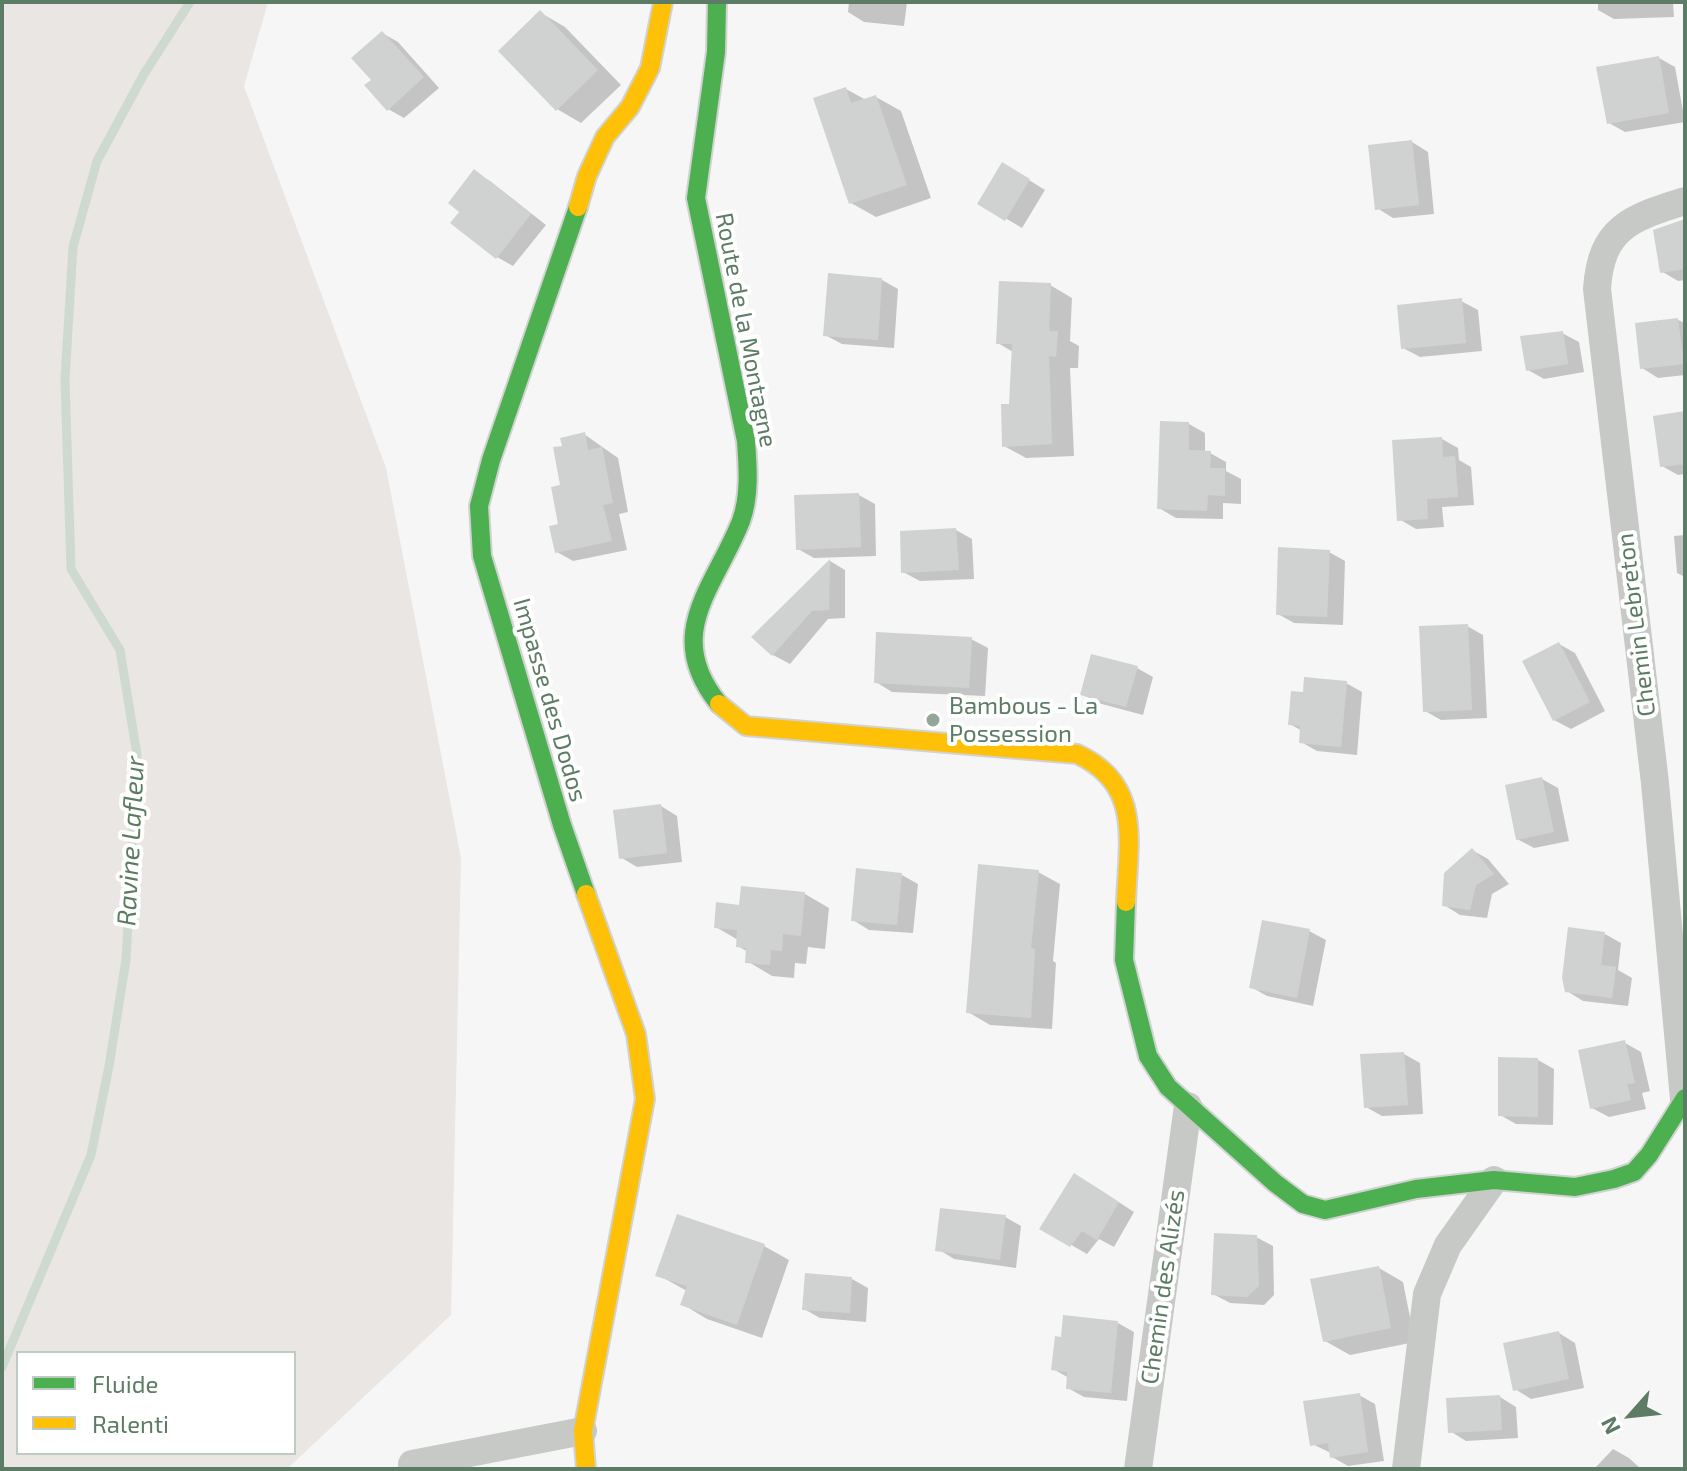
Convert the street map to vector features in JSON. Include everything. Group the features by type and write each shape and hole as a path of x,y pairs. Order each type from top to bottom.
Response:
{"main road":[{"name":"Impasse des Dodos","path":"586,1469 583,1431 645,1099 636,1034 562,825 482,556 479,506 491,460 574,223 587,176 605,137 630,107 650,68 663,2"},
{"name":"Route de la Montagne","path":"717,2 715,74 698,157 696,198 746,441 748,480 742,518 700,606 693,633 696,658 712,697 728,714 746,726 1077,754 1096,762 1113,778 1129,816 1124,960 1148,1056 1168,1087 1275,1183 1303,1204 1325,1210 1416,1189 1494,1180 1575,1187 1614,1179 1634,1172 1649,1155 1685,1098"}],"street":[{"name":"Chemin Lebreton","path":"1685,201 1645,214 1623,227 1607,243 1598,265 1597,289 1655,783 1685,1098"},
{"name":"Chemin des Alizés","path":"1138,1469 1188,1106"},
{"path":"1406,1469 1427,1294 1448,1245 1494,1180"},
{"path":"412,1464 583,1431"}],"shaded area":[{"path":"2,2 268,2 244,86 386,468 461,858 451,1315 287,1469 2,1469"}],"building":[{"path":"540,10 598,70 556,111 498,51"},
{"path":"382,31 424,77 387,111 364,85 371,80 351,58"},
{"path":"1659,56 1669,113 1607,124 1596,67"},
{"path":"846,87 851,103 876,95 907,185 849,204 813,98"},
{"path":"1412,140 1419,205 1375,210 1368,145"},
{"path":"1002,162 1030,179 1005,221 977,204"},
{"path":"474,169 531,214 496,259 450,223 459,212 448,203"},
{"path":"1685,219 1685,269 1660,273 1653,230"},
{"path":"828,273 882,278 878,340 823,336"},
{"path":"999,281 1051,283 1049,331 1058,331 1056,357 1049,356 1052,444 1002,447 1001,404 1009,404 1012,344 996,344"},
{"path":"1462,298 1466,343 1401,349 1397,305"},
{"path":"1678,318 1684,364 1640,369 1635,323"},
{"path":"1563,331 1568,364 1526,371 1520,336"},
{"path":"1685,411 1685,464 1660,467 1653,416"},
{"path":"1160,421 1189,422 1189,450 1211,451 1210,468 1225,468 1225,496 1208,495 1207,511 1157,509"},
{"path":"585,432 588,450 602,447 613,503 603,505 612,541 555,553 549,526 558,524 551,487 560,485 553,447 562,446 560,438"},
{"path":"1442,437 1443,457 1455,456 1458,497 1427,499 1428,519 1397,521 1392,440"},
{"path":"859,493 861,547 796,550 794,495"},
{"path":"956,528 959,570 901,573 900,531"},
{"path":"1278,547 1330,550 1327,617 1276,615"},
{"path":"830,559 829,610 812,611 772,656 751,637"},
{"path":"1468,624 1472,710 1423,712 1419,626"},
{"path":"876,632 972,637 969,688 874,683"},
{"path":"1559,642 1590,702 1553,721 1522,661"},
{"path":"1091,654 1138,666 1126,707 1080,695"},
{"path":"1304,677 1347,681 1341,747 1299,743 1300,726 1288,725 1291,691 1303,692"},
{"path":"1542,777 1554,832 1516,840 1505,785"},
{"path":"661,804 667,853 619,859 613,810"},
{"path":"1472,848 1494,874 1476,885 1470,910 1442,906 1444,873"},
{"path":"978,864 1039,870 1031,948 1035,949 1031,1018 966,1013"},
{"path":"856,868 902,873 897,925 851,921"},
{"path":"741,886 805,892 801,936 783,934 782,951 771,950 770,965 745,963 746,948 736,947 737,930 714,928 716,902 739,905"},
{"path":"1262,920 1310,929 1297,998 1249,988"},
{"path":"1568,927 1605,932 1601,965 1616,967 1612,998 1565,992 1562,978"},
{"path":"1625,1040 1635,1083 1627,1084 1631,1100 1590,1109 1578,1050"},
{"path":"1404,1052 1408,1105 1364,1108 1360,1054"},
{"path":"1498,1057 1538,1058 1538,1117 1498,1116"},
{"path":"1074,1173 1119,1202 1097,1240 1082,1231 1070,1247 1039,1229"},
{"path":"940,1208 1006,1215 1000,1260 935,1251"},
{"path":"677,1214 765,1244 737,1325 680,1305 687,1286 655,1276"},
{"path":"1214,1233 1257,1235 1259,1286 1247,1297 1211,1295"},
{"path":"1379,1266 1391,1328 1323,1342 1310,1279"},
{"path":"805,1273 852,1277 850,1313 802,1310"},
{"path":"1063,1315 1118,1321 1111,1393 1066,1389 1067,1372 1051,1370 1055,1336 1061,1337"},
{"path":"1559,1331 1569,1379 1513,1391 1503,1343"},
{"path":"1360,1393 1368,1452 1330,1458 1328,1443 1310,1446 1303,1401"},
{"path":"1500,1395 1502,1430 1448,1433 1446,1398"}],"waterway":[{"name":"Ravine Lafleur","path":"2,1367 91,1155 126,960 137,755 120,650 71,569 65,379 73,247 97,161 144,74 190,2"}],"traffic: fast":[{"path":"717,2 716,52 696,198 746,441 748,472 741,521 708,589 694,633 695,655 703,679 719,704"},
{"path":"578,207 491,460 479,506 482,556 562,825 586,894"},
{"path":"1126,902 1124,960 1148,1056 1168,1087 1275,1183 1303,1204 1325,1210 1416,1189 1494,1180 1575,1187 1614,1179 1634,1172 1649,1155 1685,1098"}],"traffic: slow":[{"path":"578,207 587,176 605,137 630,107 650,68 663,2"},
{"path":"719,704 746,726 1077,754 1113,781 1122,798 1129,837 1126,902"},
{"path":"586,894 636,1034 645,1099 583,1431 586,1469"}],"place":[{"name":"Bambous - La Possession","path":"933,720"}]}
